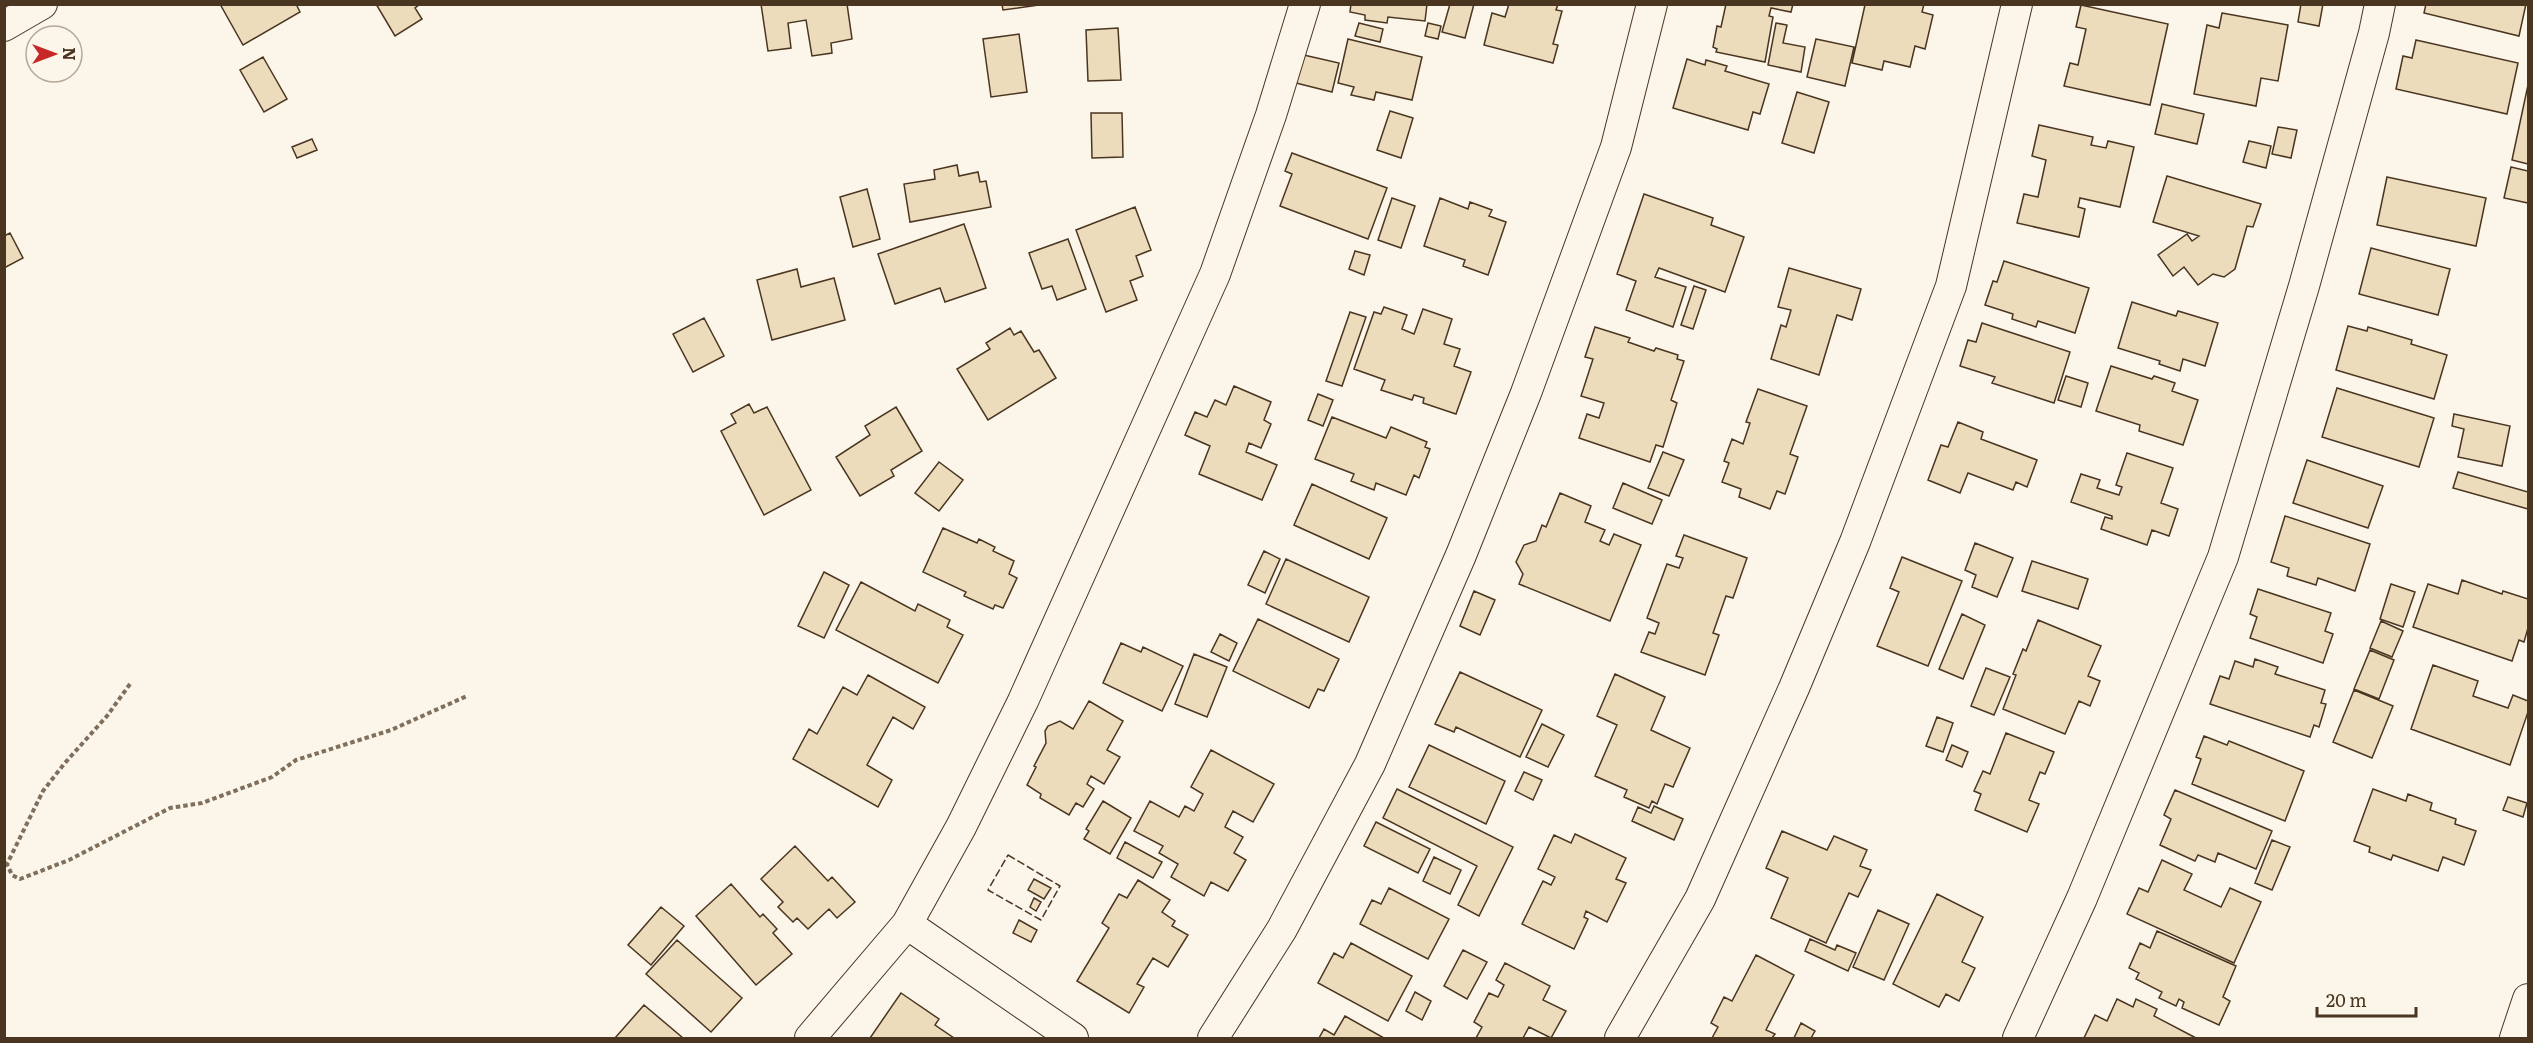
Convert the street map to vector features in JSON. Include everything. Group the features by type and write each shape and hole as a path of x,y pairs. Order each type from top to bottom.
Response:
{"street":[{"path":"4,26 42,4"},
{"path":"810,1038 907,924 962,827 1023,701 1215,274 1271,115 1305,4"},
{"path":"1213,1038 1282,929 1370,764 1461,555 1526,393 1616,147 1652,4"},
{"path":"1620,1038 1700,899 1794,688 1855,542 1951,286 2017,4"},
{"path":"2018,1038 2082,898 2223,557 2304,286 2380,4"},
{"path":"907,924 1073,1038"},
{"path":"2515,1038 2529,999"}],"path":[{"path":"129,684 107,716 64,764 44,791 6,865 12,875 20,879 69,860 170,808 202,802 272,777 296,760 391,730 467,696"}],"building":[{"path":"220,4 299,4 297,6 300,12 243,45"},
{"path":"376,4 420,4 415,8 422,19 395,36"},
{"path":"761,4 847,4 852,39 831,43 832,53 812,56 806,20 788,23 791,48 768,51"},
{"path":"1002,4 1046,4 1003,10"},
{"path":"1351,4 1427,4 1425,21 1388,17 1387,23 1365,20 1365,15 1350,12"},
{"path":"1450,4 1474,4 1465,38 1442,32"},
{"path":"1509,4 1558,4 1556,10 1562,11 1553,44 1558,45 1553,63 1484,45 1492,13 1505,17"},
{"path":"1726,4 1793,4 1791,12 1771,8 1769,16 1773,17 1765,62 1716,52 1717,49 1713,47 1717,26 1721,27"},
{"path":"1924,4 1922,12 1933,15 1925,49 1915,46 1910,67 1884,61 1882,70 1852,63 1865,5"},
{"path":"2301,4 2323,4 2319,26 2298,22"},
{"path":"2426,4 2526,4 2519,36 2424,13"},
{"path":"2081,5 2168,24 2150,105 2064,86 2070,63 2078,65 2086,29 2076,27"},
{"path":"2222,13 2288,25 2278,81 2261,78 2256,106 2194,94 2207,25 2219,28"},
{"path":"1359,23 1383,29 1380,42 1355,36"},
{"path":"1428,23 1441,26 1438,39 1425,36"},
{"path":"1776,23 1787,25 1783,43 1805,47 1801,72 1768,65"},
{"path":"1118,28 1121,80 1088,81 1086,30"},
{"path":"1019,34 1027,92 991,97 983,39"},
{"path":"1348,39 1422,57 1412,100 1376,92 1374,100 1351,95 1354,87 1338,83"},
{"path":"1816,39 1854,47 1845,86 1807,77"},
{"path":"2416,40 2518,63 2507,114 2396,89 2403,56 2412,58"},
{"path":"1295,53 1339,63 1332,92 1288,81"},
{"path":"263,57 287,99 264,112 240,70"},
{"path":"1687,59 1705,65 1706,60 1727,66 1725,71 1769,84 1760,114 1753,112 1748,130 1673,108"},
{"path":"2528,85 2528,164 2512,160"},
{"path":"1797,92 1829,102 1814,153 1782,143"},
{"path":"2162,104 2204,114 2197,144 2155,134"},
{"path":"1390,111 1413,118 1401,158 1377,150"},
{"path":"1091,113 1122,113 1123,157 1092,158"},
{"path":"2039,125 2093,137 2091,145 2106,148 2108,141 2134,147 2120,207 2080,198 2078,207 2085,209 2079,237 2017,223 2024,194 2038,197 2046,160 2032,156"},
{"path":"2278,127 2297,130 2291,158 2272,154"},
{"path":"312,139 317,150 297,158 292,147"},
{"path":"2249,141 2271,146 2266,168 2243,162"},
{"path":"1292,153 1387,188 1368,239 1280,206 1292,174 1285,171"},
{"path":"957,165 959,176 978,172 980,182 986,181 991,207 910,222 904,184 935,179 934,170"},
{"path":"2511,167 2528,171 2528,203 2504,198"},
{"path":"2167,176 2261,204 2253,227 2247,226 2235,269 2224,277 2213,274 2198,285 2184,267 2173,276 2158,255 2187,234 2192,241 2199,236 2153,222"},
{"path":"2387,177 2486,198 2476,246 2377,225"},
{"path":"867,189 880,239 853,247 840,197"},
{"path":"1644,194 1713,218 1711,225 1744,237 1725,292 1659,268 1655,277 1686,287 1673,327 1626,310 1636,281 1617,274"},
{"path":"1392,198 1415,206 1401,248 1378,240"},
{"path":"1440,198 1468,209 1470,202 1492,210 1489,216 1506,222 1488,275 1463,266 1465,260 1424,246"},
{"path":"1135,207 1151,250 1136,256 1143,276 1130,281 1137,300 1106,312 1076,230"},
{"path":"964,224 986,288 945,302 940,288 895,304 878,254"},
{"path":"10,233 23,258 4,268 4,236"},
{"path":"1068,239 1086,289 1057,300 1052,286 1042,289 1029,253"},
{"path":"2371,248 2450,269 2438,315 2359,294"},
{"path":"1355,251 1370,255 1364,275 1349,269"},
{"path":"2004,261 2089,288 2075,333 2038,321 2036,327 2012,319 2013,314 1985,305 1993,281 1997,282"},
{"path":"1789,268 1861,289 1852,320 1837,315 1819,375 1771,359 1781,325 1786,327 1791,310 1778,307"},
{"path":"797,269 801,287 834,278 845,320 772,340 757,280"},
{"path":"1694,286 1706,290 1693,329 1681,325"},
{"path":"2132,302 2176,316 2178,311 2218,323 2205,366 2183,359 2180,371 2159,364 2160,361 2118,348"},
{"path":"1384,307 1407,315 1402,329 1414,334 1423,309 1452,319 1444,344 1460,349 1454,366 1471,372 1456,414 1423,403 1424,398 1414,395 1412,400 1381,390 1385,380 1354,369 1374,312 1381,314"},
{"path":"1350,312 1366,317 1342,386 1326,381"},
{"path":"704,318 724,356 693,372 673,334"},
{"path":"1982,323 2070,352 2054,403 1992,383 1995,377 1960,366 1968,340 1976,342"},
{"path":"2348,326 2367,331 2368,327 2412,340 2411,344 2447,355 2434,399 2336,370"},
{"path":"1595,327 1630,338 1628,342 1654,351 1656,348 1678,355 1677,359 1684,361 1671,400 1677,403 1663,447 1656,445 1650,462 1579,438 1587,414 1599,418 1604,403 1581,396 1593,359 1585,357"},
{"path":"1010,328 1014,335 1021,331 1034,352 1039,350 1056,378 988,420 957,369 990,349 986,343"},
{"path":"2111,366 2152,379 2154,376 2175,383 2172,391 2198,400 2183,445 2139,431 2140,425 2096,411"},
{"path":"2066,376 2088,383 2081,407 2058,400"},
{"path":"1234,386 1271,402 1264,420 1271,424 1261,448 1249,443 1246,452 1277,465 1262,500 1199,474 1210,446 1185,435 1195,412 1207,417 1215,400 1226,405"},
{"path":"2337,388 2434,418 2419,467 2322,437"},
{"path":"1758,389 1807,406 1790,454 1798,457 1785,494 1777,491 1770,509 1739,497 1741,489 1722,482 1729,463 1724,461 1732,439 1743,444 1750,423 1746,422"},
{"path":"1318,394 1333,400 1323,426 1308,420"},
{"path":"749,404 754,413 767,407 811,490 764,515 721,431 736,423 731,414"},
{"path":"896,407 922,451 891,470 894,476 860,496 836,457 870,435 865,426"},
{"path":"2454,414 2510,426 2502,466 2458,457 2464,429 2452,426"},
{"path":"1332,417 1386,438 1391,427 1427,442 1425,447 1430,449 1419,478 1414,475 1406,495 1376,483 1374,490 1351,481 1354,474 1315,459"},
{"path":"1958,422 1983,432 1981,439 2037,460 2027,487 2016,482 2013,490 1968,473 1960,493 1928,480 1941,445 1948,447"},
{"path":"1663,452 1684,460 1669,496 1648,488"},
{"path":"2127,453 2173,468 2161,503 2178,509 2169,536 2152,530 2147,545 2101,529 2105,517 2112,519 2112,516 2071,502 2081,474 2100,480 2097,488 2119,495 2122,487 2116,485"},
{"path":"2307,460 2383,486 2368,528 2293,503"},
{"path":"939,462 963,480 939,511 915,493"},
{"path":"2458,472 2528,492 2528,509 2453,488"},
{"path":"1623,483 1662,500 1652,524 1613,508"},
{"path":"1312,484 1387,518 1369,559 1294,525"},
{"path":"1560,493 1591,506 1585,522 1605,530 1600,541 1609,545 1614,534 1641,545 1610,621 1519,584 1523,574 1516,562 1524,545 1536,541 1542,525 1546,527"},
{"path":"2285,516 2370,544 2355,591 2318,578 2316,585 2287,576 2289,568 2271,562"},
{"path":"943,528 977,543 979,539 995,547 993,551 1014,561 1009,574 1017,578 1003,608 995,605 993,609 964,596 966,592 923,572"},
{"path":"1684,535 1747,558 1733,598 1726,596 1713,633 1719,635 1705,675 1641,652 1649,632 1655,634 1659,623 1647,618 1667,564 1679,568 1683,558 1676,556"},
{"path":"1975,543 2013,558 1997,597 1972,587 1976,575 1965,570"},
{"path":"1264,551 1280,559 1265,593 1248,585"},
{"path":"1902,557 1962,581 1928,666 1877,646 1899,592 1890,588"},
{"path":"1286,559 1369,597 1349,642 1266,604"},
{"path":"2032,561 2088,579 2078,609 2022,591"},
{"path":"824,572 849,585 824,638 798,626"},
{"path":"2462,580 2502,594 2503,591 2528,599 2528,628 2524,642 2519,640 2512,661 2413,627 2428,584 2458,594"},
{"path":"861,582 915,611 918,604 950,620 947,627 963,635 938,683 836,630"},
{"path":"2391,584 2415,592 2403,627 2380,619"},
{"path":"2258,589 2331,613 2325,631 2333,634 2323,663 2250,638 2257,617 2250,614"},
{"path":"1474,591 1495,600 1480,635 1460,626"},
{"path":"1962,614 1985,625 1963,679 1939,669"},
{"path":"1258,619 1339,659 1324,691 1318,689 1309,708 1233,671"},
{"path":"2038,620 2101,646 2088,676 2100,681 2090,706 2079,701 2065,734 2003,709 2016,675 2013,674 2023,649 2026,651"},
{"path":"2381,621 2403,631 2392,657 2370,648"},
{"path":"1220,634 1237,643 1229,661 1211,652"},
{"path":"1121,643 1141,652 1143,647 1183,666 1162,711 1103,683"},
{"path":"2370,650 2394,660 2379,699 2354,689"},
{"path":"1194,654 1227,667 1207,717 1175,704"},
{"path":"2255,659 2278,667 2275,674 2325,690 2321,703 2326,704 2319,727 2314,725 2310,737 2210,704 2220,676 2229,679 2235,661 2253,667"},
{"path":"2433,665 2478,681 2473,696 2508,708 2513,695 2528,701 2528,712 2510,765 2411,729"},
{"path":"1986,668 2010,677 1994,715 1971,706"},
{"path":"1460,672 1542,710 1520,757 1456,727 1454,732 1435,724"},
{"path":"1615,674 1665,697 1651,730 1690,748 1673,787 1665,784 1657,804 1652,801 1649,808 1624,797 1627,790 1595,776 1617,725 1597,716"},
{"path":"868,675 925,707 913,729 893,717 867,765 892,780 878,807 793,759 809,729 817,734 843,687 857,695"},
{"path":"2354,690 2393,706 2372,758 2333,742"},
{"path":"1089,701 1123,721 1107,750 1120,757 1104,784 1091,776 1087,784 1094,789 1083,807 1076,803 1069,815 1040,798 1041,794 1027,785 1046,743 1045,731 1048,726 1060,721 1073,729"},
{"path":"1937,717 1953,723 1943,752 1926,746"},
{"path":"1542,724 1564,735 1548,767 1526,757"},
{"path":"2006,733 2054,752 2045,774 2040,772 2029,800 2039,804 2027,832 1975,810 1981,794 1974,791 1983,771 1990,774"},
{"path":"2204,736 2227,745 2229,741 2304,771 2285,821 2192,784 2201,759 2196,757"},
{"path":"1429,745 1505,781 1486,824 1409,787"},
{"path":"1952,745 1968,752 1962,767 1946,760"},
{"path":"1211,750 1274,784 1253,822 1233,811 1225,827 1243,837 1234,853 1246,860 1228,891 1211,882 1204,896 1171,877 1178,864 1159,853 1163,846 1134,831 1150,801 1179,817 1185,806 1194,811 1203,794 1191,787"},
{"path":"1524,772 1542,780 1533,800 1515,791"},
{"path":"1397,789 1513,847 1479,916 1458,905 1477,866 1383,818"},
{"path":"2373,789 2406,801 2408,794 2432,803 2430,810 2456,819 2455,824 2476,831 2464,865 2443,857 2438,871 2393,855 2391,860 2369,852 2370,847 2354,841"},
{"path":"2175,790 2272,831 2256,869 2218,853 2215,862 2198,855 2195,861 2160,845 2171,819 2164,815"},
{"path":"2508,797 2527,803 2523,817 2503,810"},
{"path":"1103,801 1131,818 1110,854 1084,839 1089,831 1086,829"},
{"path":"1654,806 1683,819 1674,840 1632,821 1638,807 1651,813"},
{"path":"1376,822 1430,849 1418,873 1364,846"},
{"path":"1782,831 1827,850 1834,836 1867,850 1860,866 1871,870 1858,897 1849,893 1826,943 1771,918 1788,878 1766,868"},
{"path":"1575,834 1626,858 1616,879 1626,883 1607,922 1586,911 1584,917 1588,919 1574,949 1522,924 1543,881 1551,885 1555,877 1538,869 1554,835 1571,843"},
{"path":"2272,840 2290,847 2272,890 2255,883"},
{"path":"1125,842 1162,862 1153,878 1117,858"},
{"path":"795,846 828,881 832,877 855,902 837,918 829,909 808,929 797,918 793,922 778,907 783,902 761,879"},
{"path":"1434,857 1461,870 1450,894 1423,881"},
{"path":"2162,860 2192,874 2184,890 2221,907 2230,888 2261,902 2234,963 2127,914 2139,888 2148,892"},
{"path":"1034,879 1051,888 1044,899 1028,890"},
{"path":"1138,880 1170,900 1162,912 1175,921 1172,926 1188,935 1168,967 1153,958 1137,984 1144,987 1129,1013 1077,981 1109,928 1102,923 1119,894 1127,898"},
{"path":"731,884 760,917 763,914 777,929 773,933 792,954 756,985 696,916"},
{"path":"1389,888 1449,919 1428,959 1360,924 1372,900 1381,904"},
{"path":"1937,894 1983,917 1962,962 1975,968 1959,1001 1946,994 1939,1007 1893,984"},
{"path":"1034,898 1041,902 1036,911 1030,907"},
{"path":"661,907 684,926 651,965 628,945"},
{"path":"1878,910 1909,924 1884,980 1853,967"},
{"path":"1019,920 1037,930 1031,942 1013,933"},
{"path":"2157,931 2236,966 2223,997 2230,1001 2219,1025 2182,1008 2184,1002 2179,999 2176,1006 2159,998 2162,992 2136,979 2139,973 2129,968 2140,943 2150,948"},
{"path":"1810,939 1835,950 1837,945 1856,953 1848,971 1805,951"},
{"path":"677,940 742,998 711,1032 646,974"},
{"path":"1351,943 1412,976 1388,1021 1318,983 1334,953 1343,958"},
{"path":"1463,950 1487,962 1467,999 1444,986"},
{"path":"1756,955 1794,975 1766,1030 1775,1034 1772,1038 1712,1038 1718,1027 1711,1023 1724,997 1732,1001"},
{"path":"1505,963 1550,986 1543,1000 1566,1011 1551,1038 1529,1027 1523,1038 1476,1038 1482,1027 1474,1022 1489,993 1498,997 1504,985 1496,980"},
{"path":"1415,992 1431,1001 1422,1020 1406,1011"},
{"path":"901,993 939,1019 935,1025 954,1038 870,1038"},
{"path":"2117,999 2133,1007 2136,999 2157,1009 2154,1016 2196,1038 2084,1038 2095,1015 2107,1021"},
{"path":"644,1005 683,1038 615,1038"},
{"path":"1345,1016 1384,1038 1319,1038 1324,1029 1334,1035"},
{"path":"1801,1023 1815,1031 1811,1038 1794,1038"}],"fence":[{"path":"1008,855 1060,886 1041,920 988,890 1008,855"}]}
